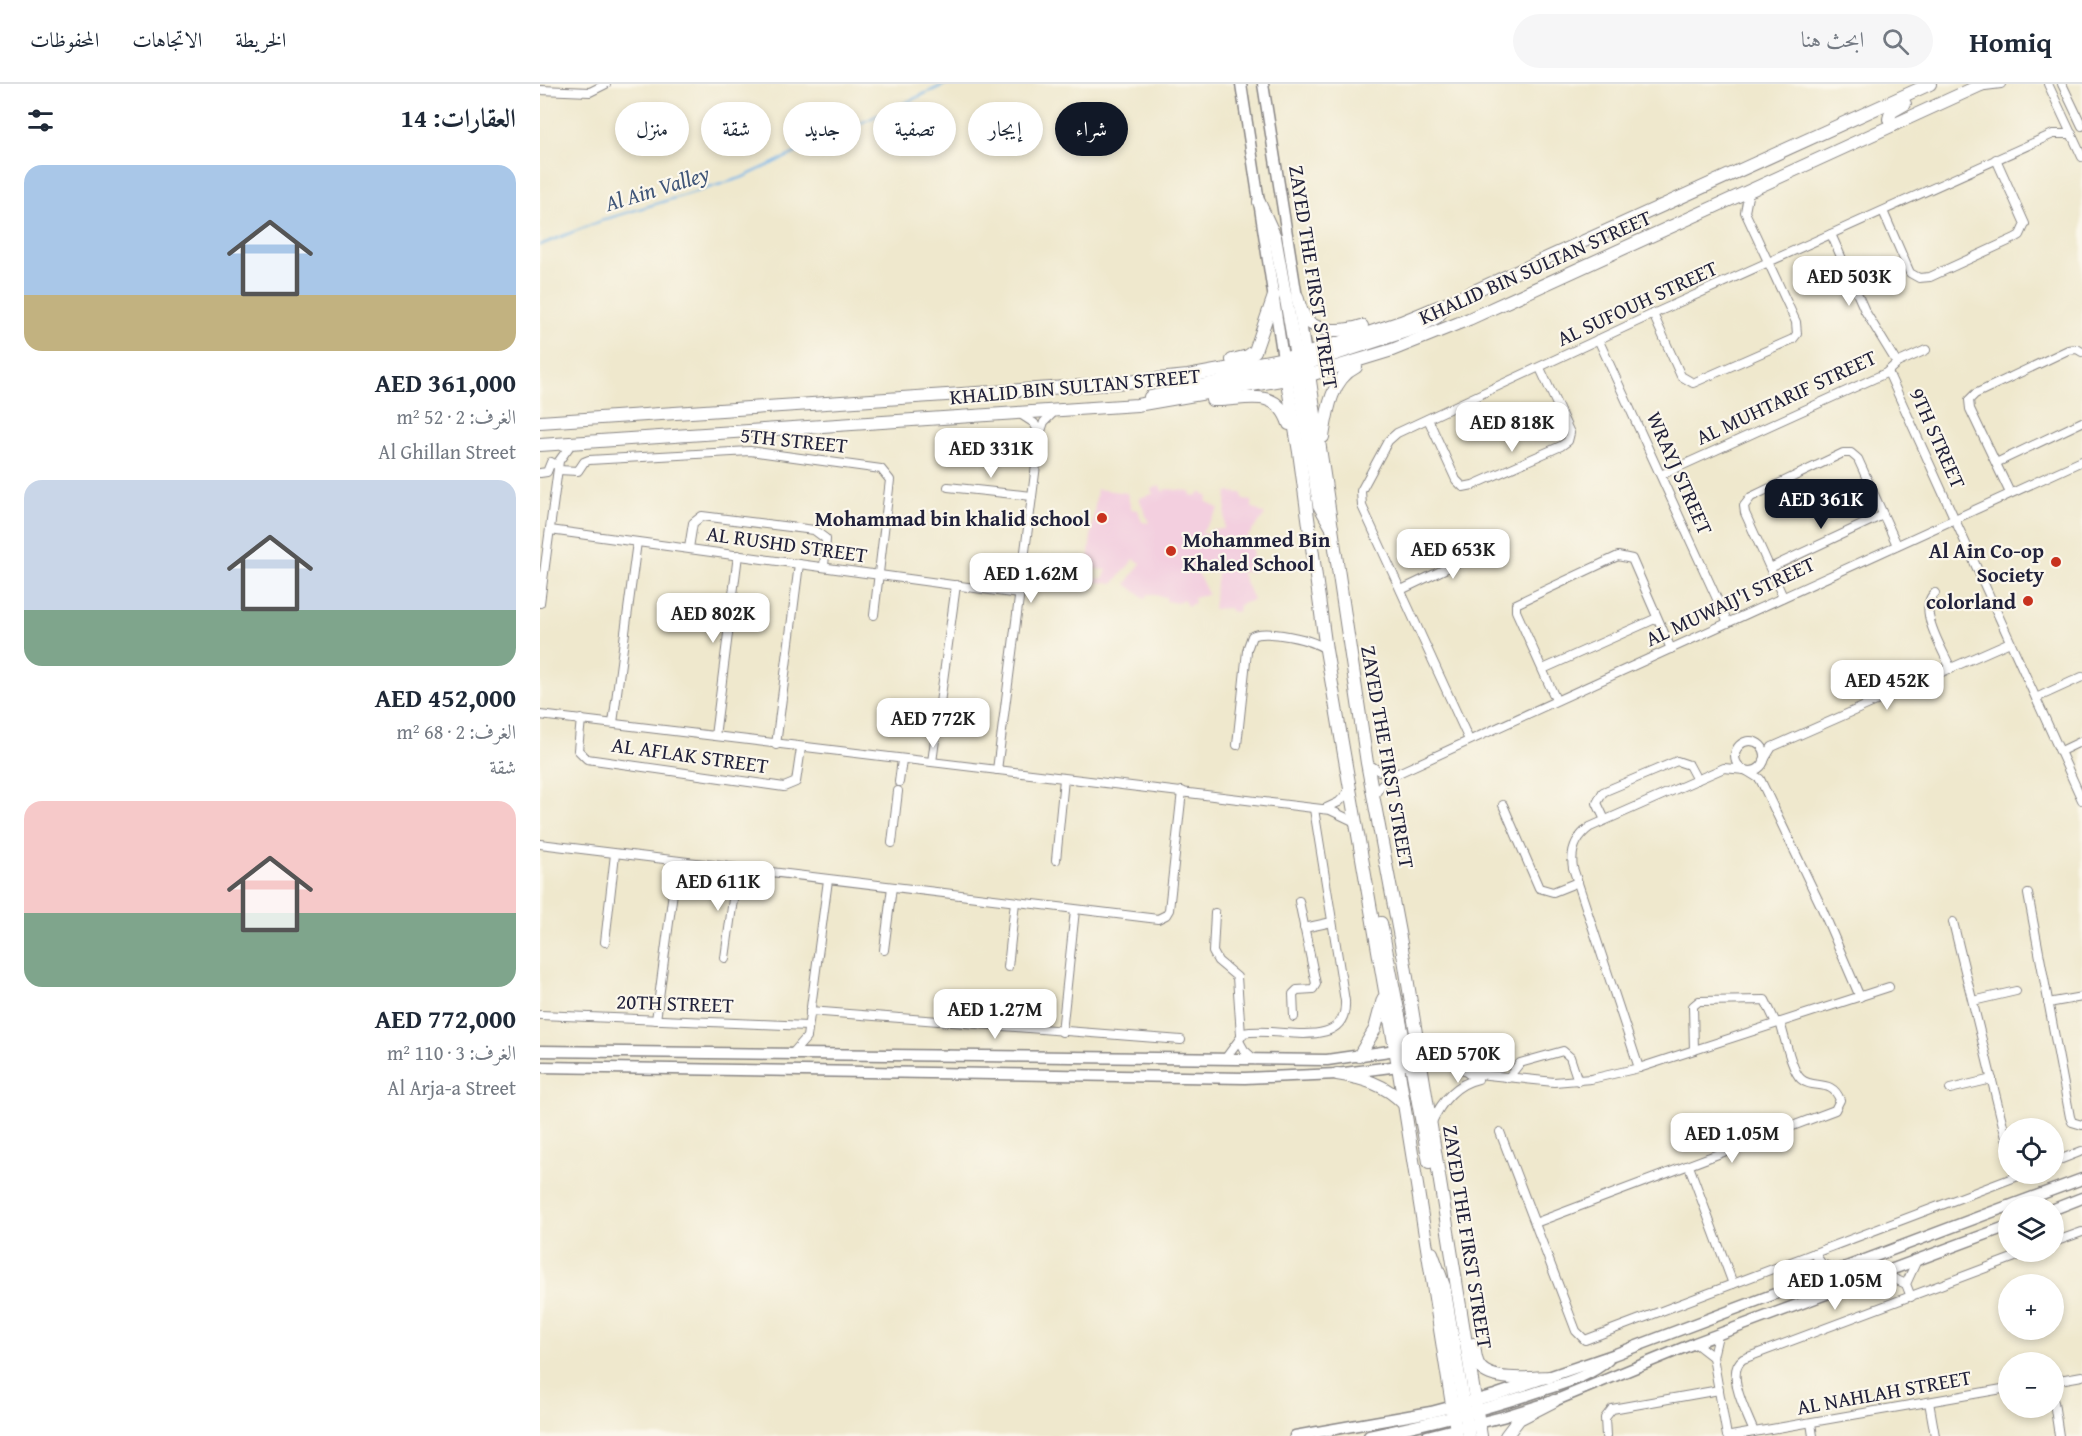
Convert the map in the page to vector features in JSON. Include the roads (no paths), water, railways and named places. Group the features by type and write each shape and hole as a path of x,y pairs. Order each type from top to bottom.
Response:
{"main road":[{"name":"ZAYED THE FIRST STREET","path":"1241,84 1274,296 1321,447 1367,763 1418,1044 1410,1064 1404,1104 1426,1242 1444,1286 1466,1420"},
{"name":"ZAYED THE FIRST STREET","path":"1263,84 1297,296 1296,367 1299,452 1322,624 1395,1050"},
{"name":"KHALID BIN SULTAN STREET","path":"541,445 1137,405 1192,397 1296,367 1450,302 1930,84"},
{"path":"1894,125 1889,115 1893,109 1940,84"},
{"name":"KHALID BIN SULTAN STREET","path":"540,422 1084,386 1296,367 1392,350 1469,320 1980,86"},
{"path":"1259,202 1275,237 1319,505 1327,523 1334,530"},
{"path":"1188,376 1209,365 1252,354 1274,296"},
{"path":"1297,296 1306,319 1321,327 1346,331 1380,320 1401,322"},
{"path":"1137,405 1163,393 1296,367 1419,327 1437,317 1450,302"},
{"path":"1321,447 1328,411 1340,378 1347,371 1392,350"},
{"path":"1192,397 1222,400 1254,397 1277,404 1286,414 1299,452"},
{"path":"1371,907 1383,929 1404,1041 1410,1045 1418,1044"},
{"path":"1359,1056 1376,1029 1385,986"},
{"path":"540,1051 1327,1060 1395,1050 1418,1044"},
{"path":"1395,1050 1406,1057 1410,1064 1430,1174 1443,1201"},
{"path":"853,1072 881,1066 918,1066 922,1063 924,1055"},
{"name":"ZAYED THE FIRST STREET","path":"1410,1064 1431,1125 1463,1327 1466,1420"},
{"path":"540,1068 1245,1078 1337,1074 1410,1064"},
{"path":"1337,1074 1380,1085 1404,1104"},
{"path":"2036,1196 2082,1179"},
{"path":"2064,1205 2082,1198"},
{"path":"1295,1436 1466,1420 1549,1377 1998,1210"},
{"path":"1506,1436 1519,1419 1554,1401 1695,1343 1998,1230"},
{"path":"1463,1327 1471,1338 1481,1369 1509,1378 1549,1377"},
{"path":"1427,1436 1574,1380 1599,1368 1613,1355"},
{"path":"1369,1436 1466,1420 1554,1401"}],"street":[{"path":"540,90 590,92 606,84"},
{"path":"1980,86 2001,84"},
{"path":"2048,84 2082,157"},
{"path":"2062,84 2079,115 2082,126"},
{"path":"2053,134 2060,127 2064,117"},
{"name":"AL SUFOUH STREET","path":"1469,740 1362,506 1360,496 1391,436 1598,339 1996,159 2053,134 2072,135"},
{"path":"1883,211 1910,273 1919,278 1930,277 2015,238 2024,230 2024,218 1996,159"},
{"path":"1653,314 1681,376 1689,382 1698,383 1788,342 1797,334 1796,322 1745,212 1745,200 1751,189"},
{"path":"1721,203 1735,204 1745,212"},
{"path":"1831,234 1865,310 1897,363"},
{"name":"WRAYJ STREET","path":"1598,339 1728,623"},
{"path":"2010,493 1970,409 1971,397 2068,350 2077,349 2082,352"},
{"name":"AL MUHTARIF STREET","path":"1661,475 1888,372 1897,363 1926,350"},
{"path":"1428,419 1456,480 1463,487 1473,485 1561,446 1568,441 1569,429 1540,368"},
{"name":"9TH STREET","path":"1888,372 2082,800"},
{"path":"997,770 1040,434 1048,417 1058,409"},
{"path":"1017,413 1029,418 1040,434"},
{"path":"1996,463 2082,423"},
{"path":"540,603 558,466 572,443"},
{"path":"541,445 553,451 558,466"},
{"name":"5TH STREET","path":"540,473 548,471 551,462 578,471 584,462 590,460 735,451 881,469 890,480 874,615"},
{"path":"1783,597 1745,513 1746,502 1751,497 1843,453 1851,453 1858,459 1897,545"},
{"name":"AL MUWAIJ'I STREET","path":"1373,798 1382,785 1394,775 2082,461"},
{"path":"948,487 1032,496"},
{"path":"1770,568 1883,515"},
{"path":"689,548 693,523 702,516 814,530 826,538 824,567"},
{"name":"AL RUSHD STREET","path":"550,530 1019,594"},
{"path":"613,723 637,542"},
{"path":"1401,590 1493,546"},
{"path":"715,736 738,555"},
{"path":"1556,700 1516,611 1516,604 1618,556 1632,559 1671,649"},
{"path":"776,745 799,564"},
{"path":"932,762 956,585"},
{"path":"1935,593 1928,602 1927,612 1950,669"},
{"path":"1543,669 1657,618"},
{"path":"1305,640 1314,635 1322,624"},
{"path":"1237,745 1248,649 1252,636 1260,633 1305,640 1318,644 1326,650"},
{"path":"1725,768 1744,743 1772,747 2010,642"},
{"path":"2036,698 2082,677"},
{"path":"540,715 1324,809 1341,813 1355,822"},
{"name":"AL AFLAK STREET","path":"581,719 578,750 584,758 784,787 796,782 801,748"},
{"path":"2061,751 2082,741"},
{"path":"1758,744 1764,751 1760,779"},
{"path":"1639,1068 1578,882 1572,857 1573,848 1583,832 1696,780 1725,768 1755,770 1763,763 1772,747"},
{"path":"1736,753 1737,763 1760,779 1820,904 1860,997"},
{"path":"892,843 902,760"},
{"path":"1605,820 1598,803 1604,792 1677,761 1689,765 1696,780"},
{"path":"1367,763 1379,771 1394,775"},
{"path":"1056,860 1064,779"},
{"path":"540,844 736,870 1154,919 1166,915 1182,791"},
{"path":"1324,809 1339,802 1349,791"},
{"path":"1503,805 1539,888 1553,892 1578,882"},
{"path":"1226,1059 1240,1038 1247,1032 1323,1033 1340,1022 1345,1001 1314,809"},
{"path":"605,942 615,854"},
{"path":"656,1020 677,862"},
{"path":"724,958 736,870"},
{"path":"792,1054 807,1037 828,880"},
{"path":"884,950 892,887"},
{"path":"2028,894 2070,1117 2072,1122 2082,1125"},
{"path":"1293,1017 1293,994 1297,990 1313,989 1316,984 1299,901"},
{"path":"1008,967 1014,902"},
{"path":"1062,1032 1075,910"},
{"path":"1215,913 1214,951 1218,961 1237,977 1240,1038 1247,1054 1255,1060"},
{"path":"1304,928 1332,922"},
{"path":"1953,922 2001,1118"},
{"path":"1418,1044 1450,1043 1457,1047 1465,1064 1481,1075 1554,1082 1578,1081 1639,1068 1889,987"},
{"path":"1973,1001 2016,992"},
{"path":"2048,1003 2082,997"},
{"path":"1535,1223 1838,1108 1840,1100 1835,1091 1822,1084 1803,1081 1797,1074 1778,1023 1765,1000 1696,1001 1693,1006 1694,1050"},
{"path":"810,1011 1182,1040"},
{"name":"20TH STREET","path":"540,1015 808,1026"},
{"path":"807,1037 822,1054"},
{"path":"1508,1078 1520,1062 1559,1051 1570,1057 1578,1081"},
{"path":"1410,1064 1448,1060 1469,1075 1480,1078 1508,1078"},
{"path":"1431,1125 1439,1110 1459,1085 1480,1078"},
{"path":"1950,1089 1992,1079"},
{"path":"1500,1132 1576,1331 1582,1339 1588,1340 1733,1284 1816,1256 1998,1182"},
{"path":"2064,1158 2082,1151"},
{"path":"1689,1166 1733,1284"},
{"path":"2064,1238 2082,1232"},
{"path":"1816,1256 1837,1270"},
{"path":"1810,1281 1816,1256"},
{"path":"1906,1284 1917,1260"},
{"path":"1754,1432 1734,1376 1738,1362 2002,1262"},
{"path":"1883,1274 1906,1284 1911,1297"},
{"path":"1718,1335 1713,1357 1729,1436"},
{"path":"1695,1343 1713,1357"},
{"path":"2064,1379 2082,1376"},
{"path":"1606,1436 1605,1418 1612,1409 1719,1390"},
{"name":"AL NAHLAH STREET","path":"1729,1436 1998,1390"},
{"path":"1929,1402 1935,1436"},
{"path":"2056,1418 2059,1436"},
{"path":"1810,1423 1813,1436"}],"waterway":[{"name":"Al Ain Valley","path":"540,245 606,219 741,178 946,84"}],"place":[{"name":"Mohammad bin khalid school","path":"1102,518"},
{"name":"Mohammed Bin Khaled School","path":"1171,551"},
{"name":"Al Ain Co-op Society","path":"2056,562"},
{"name":"colorland","path":"2028,601"}]}
